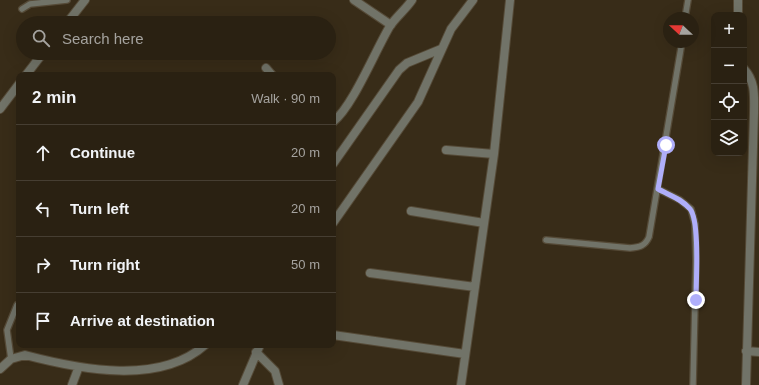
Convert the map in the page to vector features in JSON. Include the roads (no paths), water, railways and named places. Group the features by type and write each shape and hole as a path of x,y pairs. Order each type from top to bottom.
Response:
{"street":[{"path":"72,16 85,0"},
{"path":"354,0 391,25"},
{"path":"336,120 339,118 350,99 391,25 412,0"},
{"path":"336,219 418,102 451,29 473,0"},
{"path":"461,385 494,154 510,0"},
{"path":"738,0 738,12"},
{"path":"336,160 399,70 407,63 441,49"},
{"path":"28,72 38,60"},
{"path":"266,68 269,72"},
{"path":"746,385 754,106 754,86 751,77 747,72"},
{"path":"0,109 16,88"},
{"path":"446,150 494,154"},
{"path":"411,211 484,222"},
{"path":"370,273 476,288"},
{"path":"336,335 466,354"},
{"path":"0,369 11,359 25,355 78,369 117,377 135,378 155,376 168,372 184,364 199,353 203,348"},
{"path":"243,385 258,348"},
{"path":"258,348 275,371 280,385"},
{"path":"746,351 759,352"},
{"path":"72,385 78,369"}],"lane":[{"path":"22,9 30,4 66,0"},
{"path":"686,12 688,0"},
{"path":"546,240 630,248 641,247 646,243 649,237 658,189 681,48"},
{"path":"658,189 680,200 690,209 695,224 696,261 693,385"},
{"path":"11,359 7,330 16,308"}]}
